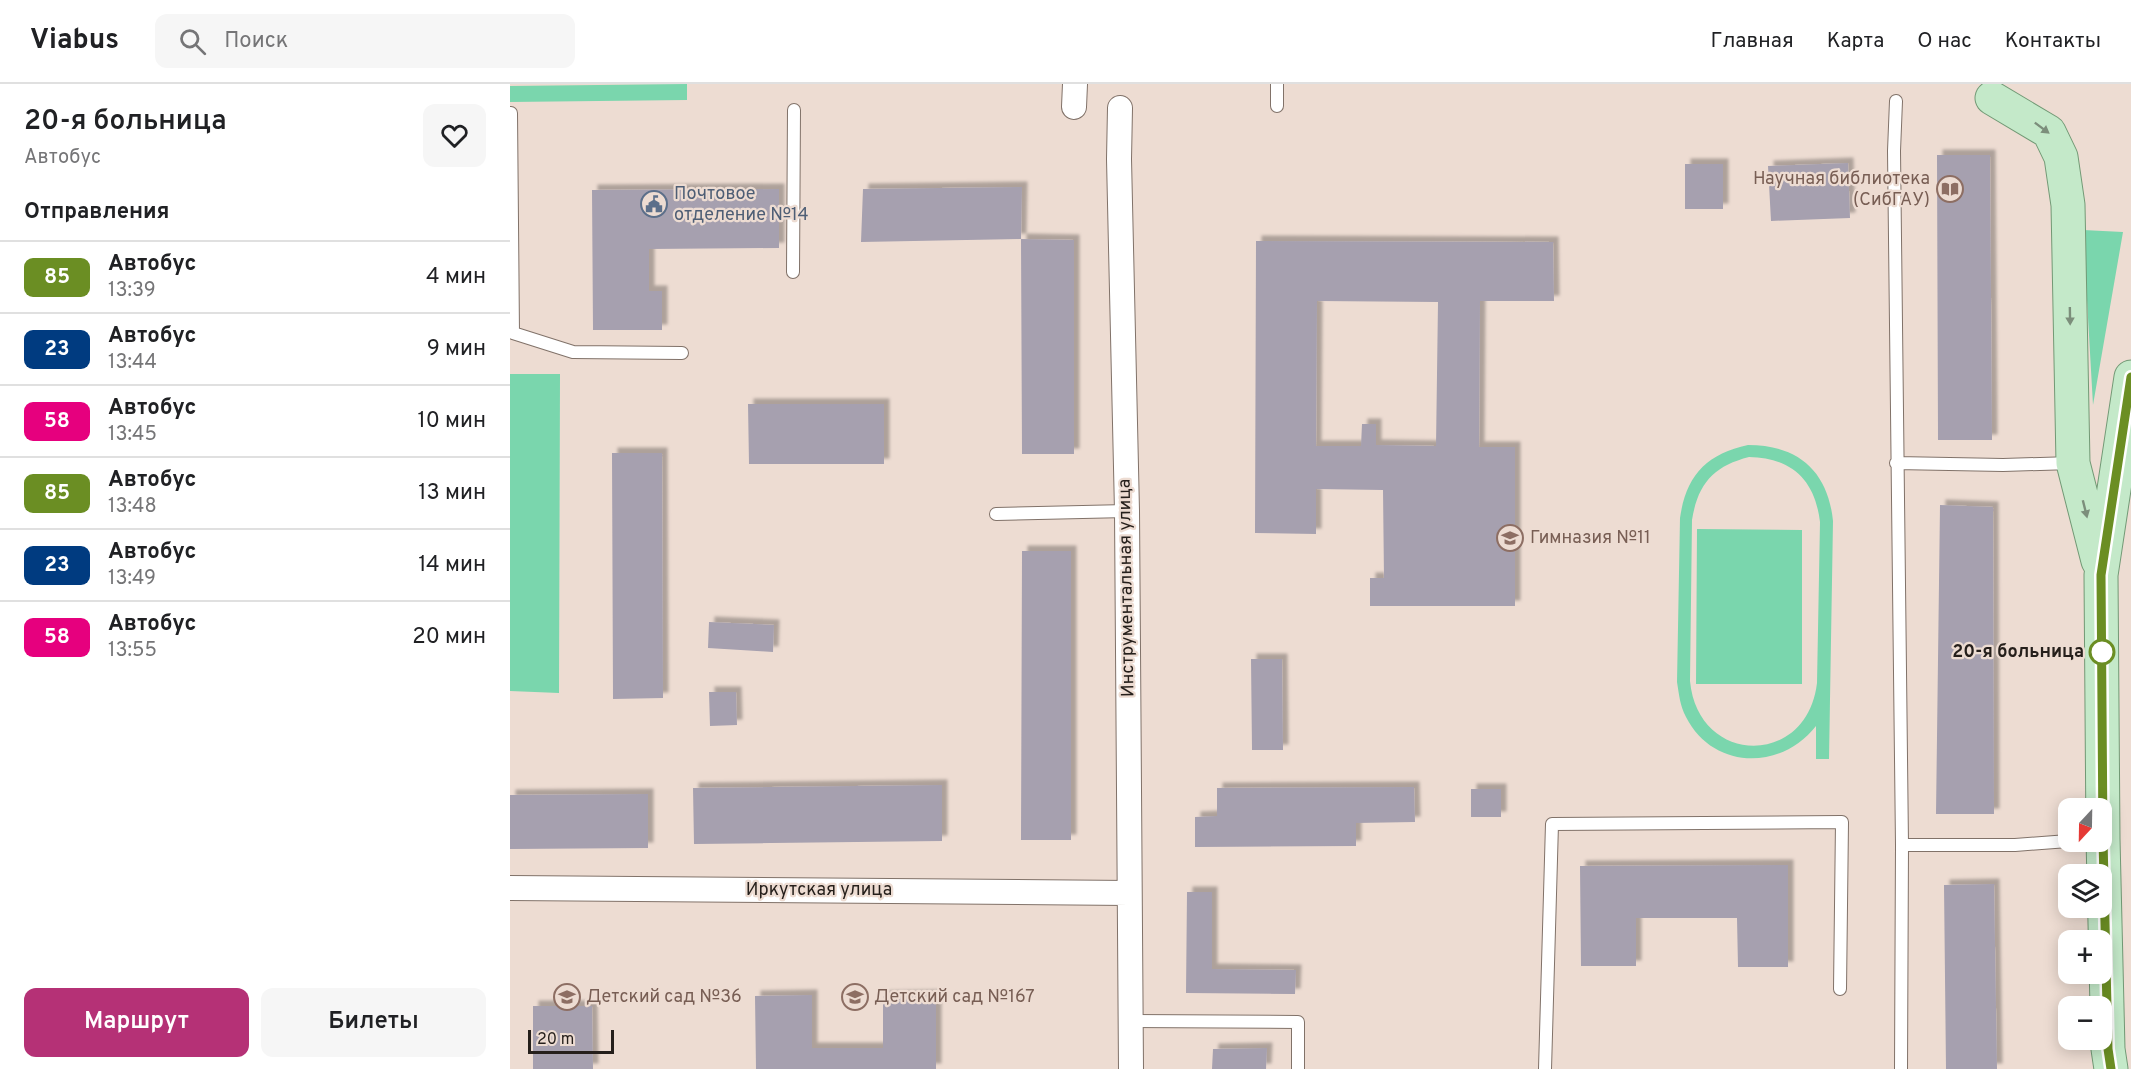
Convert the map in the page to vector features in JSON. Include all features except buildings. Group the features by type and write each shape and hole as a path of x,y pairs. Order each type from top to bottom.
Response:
{"main road":[{"path":"1992,91 2049,132 2061,157 2068,205 2073,463 2101,575"},
{"path":"2102,798 2101,575 2131,377"},
{"path":"2102,852 2108,1062"}],"street":[{"name":"Инструментальная улица","path":"1120,108 1131,1069"},
{"name":"Иркутская улица","path":"510,888 1129,893"}],"lane":[{"path":"1277,84 1277,106"},
{"path":"1896,101 1894,152 1902,845 1901,1069"},
{"path":"792,272 794,110"},
{"path":"511,113 513,333 573,352 682,353"},
{"path":"1896,463 2003,465 2073,463"},
{"path":"996,514 1126,511"},
{"path":"1545,1069 1552,824 1842,822 1840,989"},
{"path":"1902,845 2014,845 2058,842"},
{"path":"1131,1021 1298,1022 1298,1069"}],"green space":[{"path":"687,84 687,100 510,102 510,86"},
{"path":"2083,230 2123,232 2093,405"},
{"path":"510,374 560,374 559,693 510,691"},
{"path":"1748,445 1766,446 1796,456 1817,475 1830,503 1833,521 1829,759 1816,759 1816,726 1801,741 1785,751 1767,757 1748,758 1730,755 1713,747 1698,734 1682,709 1677,682 1680,518 1687,490 1700,469 1720,454","holes":["1749,457 1764,458 1789,467 1799,474 1807,483 1817,507 1820,522 1817,683 1809,711 1794,730 1775,742 1753,746 1731,741 1712,729 1697,709 1690,681 1692,520 1703,486 1717,471 1726,465"]},
{"path":"1697,529 1802,530 1802,684 1696,684"}],"bus line":[{"name":"85","path":"2111,1069 2108,1049 2103,839 2101,575 2131,377"}],"place":[{"name":"Научная библиотека (СибГАУ)","path":"1950,189"},
{"name":"Почтовое отделение №14","path":"654,204"},
{"name":"Гимназия №11","path":"1510,538"},
{"name":"20-я больница","path":"2102,652"},
{"name":"Детский сад №36","path":"567,997"},
{"name":"Детский сад №167","path":"855,997"}]}
